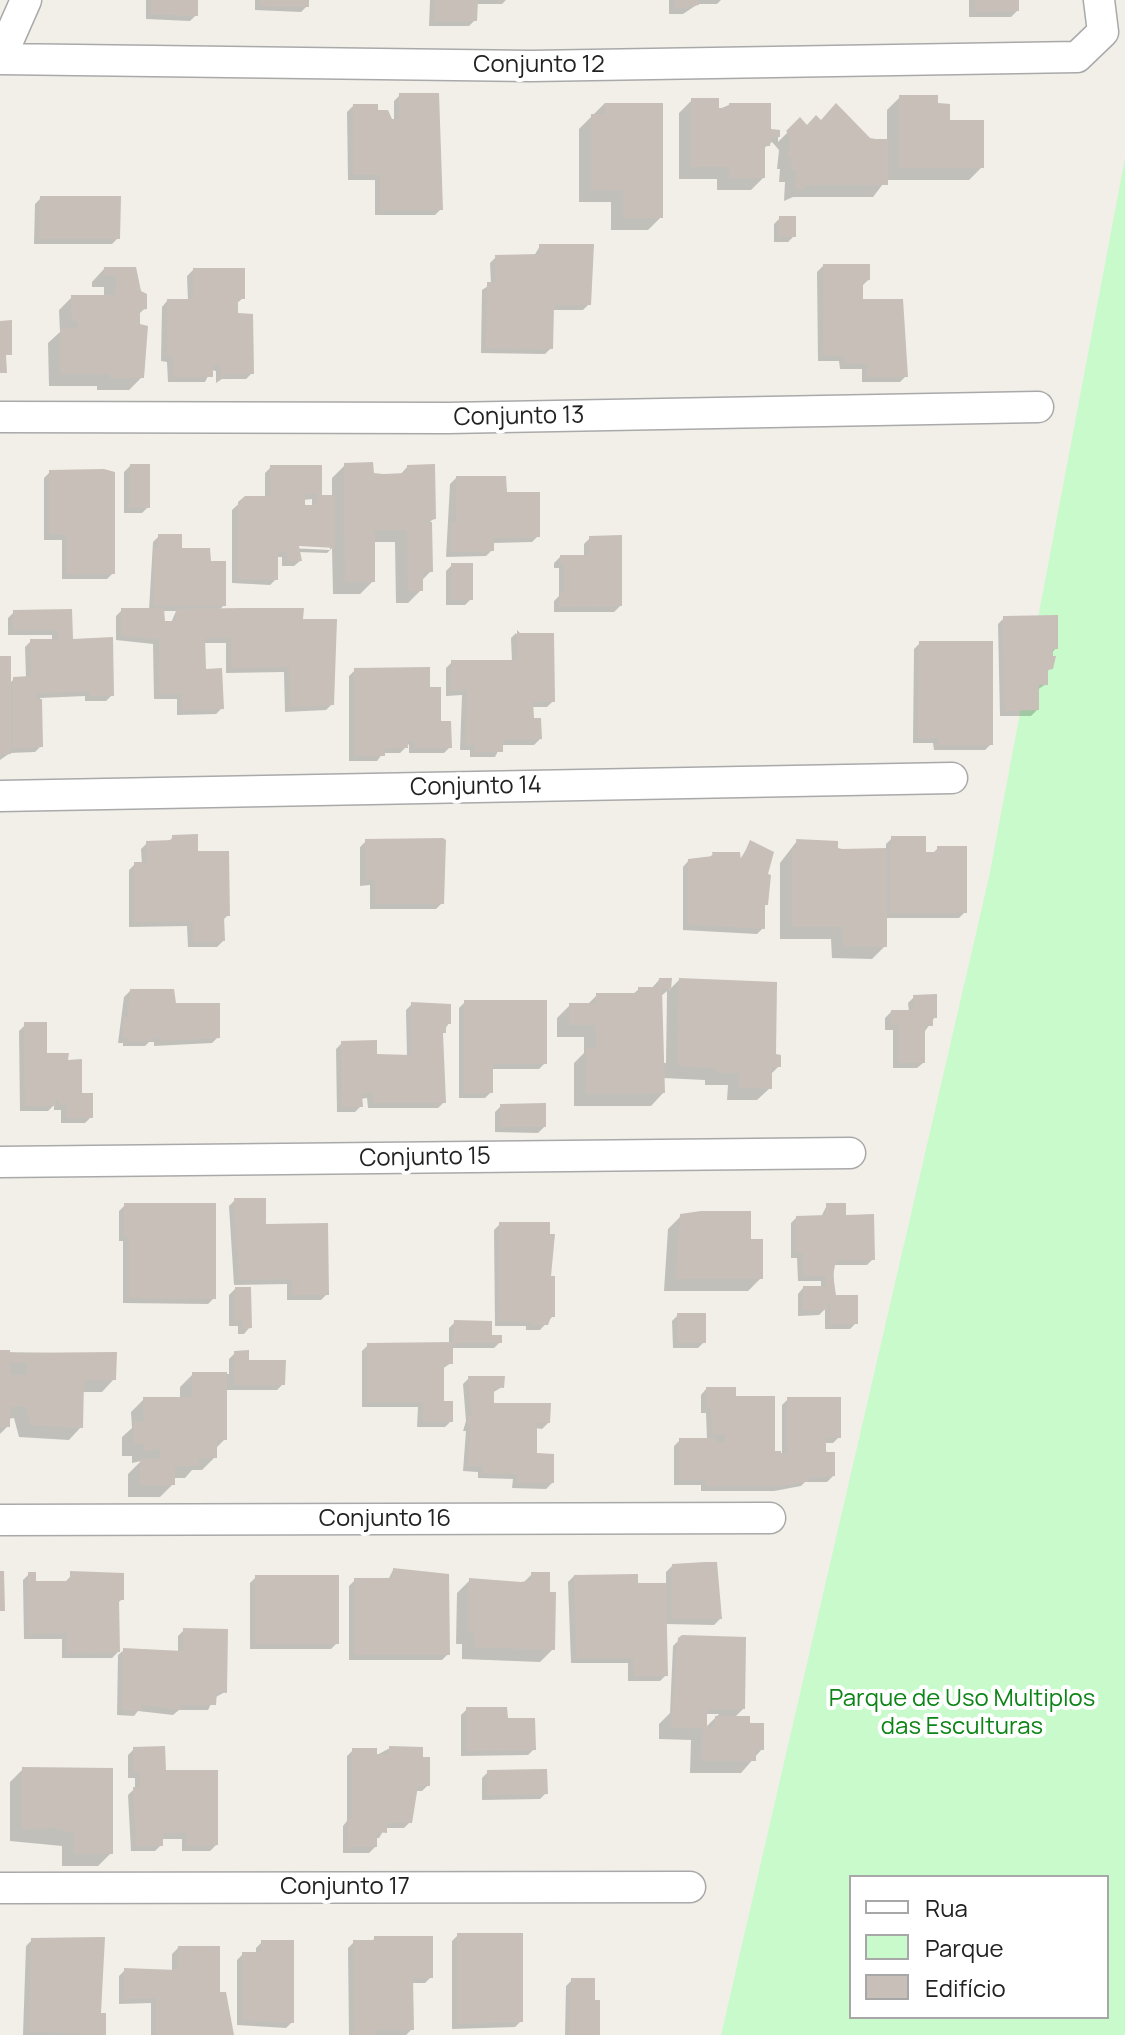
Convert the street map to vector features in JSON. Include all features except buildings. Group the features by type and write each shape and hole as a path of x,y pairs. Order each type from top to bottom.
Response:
{"street":[{"path":"0,59 26,0"},
{"name":"Conjunto 12","path":"0,59 531,66 1077,57 1103,32 1099,0"},
{"name":"Conjunto 13","path":"0,417 448,418 1038,407"},
{"name":"Conjunto 14","path":"0,796 952,778"},
{"name":"Conjunto 15","path":"0,1162 850,1153"},
{"name":"Conjunto 16","path":"0,1520 770,1518"},
{"name":"Conjunto 17","path":"0,1888 690,1887"}],"green space":[{"name":"Parque de Uso Multiplos das Esculturas","path":"1125,158 1125,2035 721,2035 989,877"}]}
